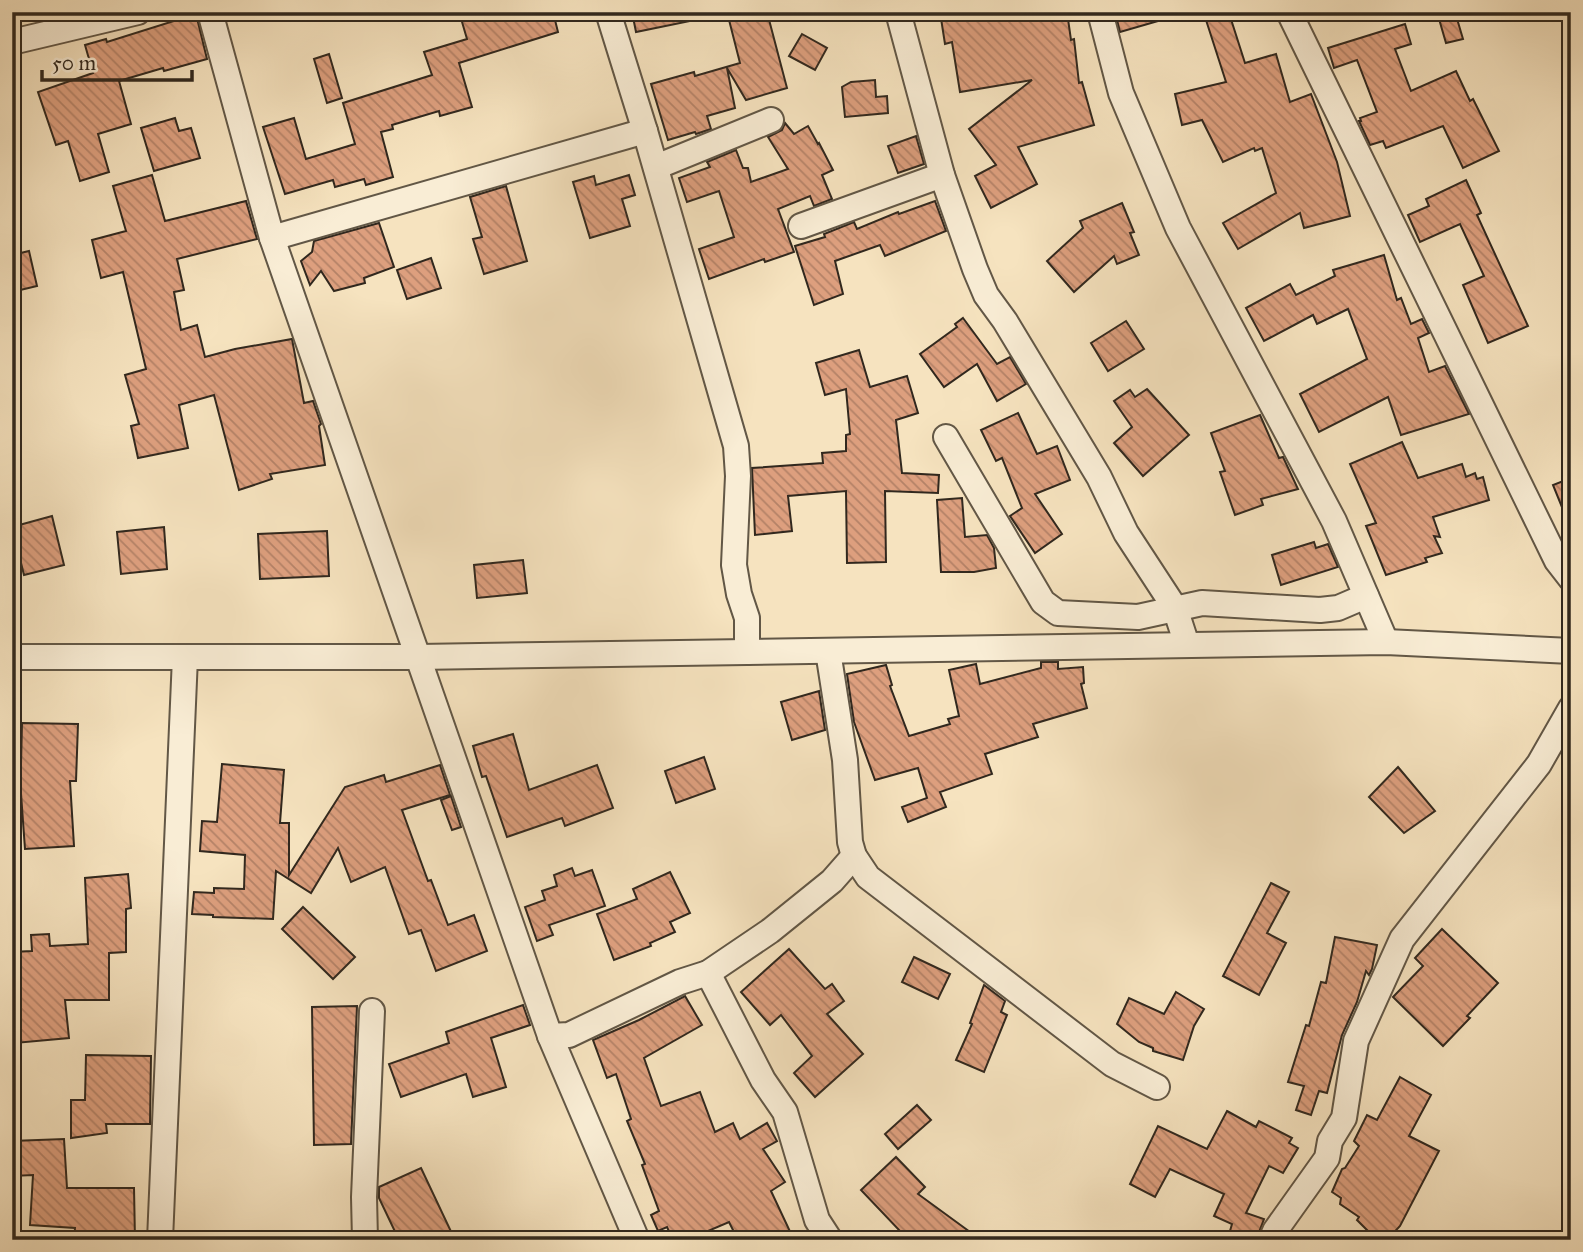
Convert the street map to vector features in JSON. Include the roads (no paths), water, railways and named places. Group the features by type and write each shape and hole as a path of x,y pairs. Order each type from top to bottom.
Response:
{"street":[{"path":"12,42 138,12"},
{"path":"210,12 272,238 550,1036 637,1240"},
{"path":"608,12 656,167 736,446 738,476 734,565 738,594 747,618 747,652"},
{"path":"898,12 942,175 986,295 1005,321 1099,477 1126,533 1175,608 1187,645"},
{"path":"1100,12 1121,93 1178,228 1334,521 1386,642"},
{"path":"1289,12 1557,561 1571,579"},
{"path":"656,167 771,120"},
{"path":"272,238 645,131"},
{"path":"801,226 942,175"},
{"path":"946,437 1043,602 1058,613 1138,617 1202,603 1320,610 1338,608 1366,596"},
{"path":"12,657 418,657 1386,642 1571,651"},
{"path":"828,651 845,760 850,842 854,856 868,877 1112,1064 1157,1087"},
{"path":"160,1240 185,657"},
{"path":"1271,1240 1327,1158 1330,1141 1344,1118 1356,1041 1402,939 1539,764 1571,708"},
{"path":"550,1036 569,1035 680,982 708,973 769,931 832,881 854,856"},
{"path":"708,973 762,1080 785,1112 817,1220 830,1240"},
{"path":"365,1240 363,1197 372,1011"}]}
